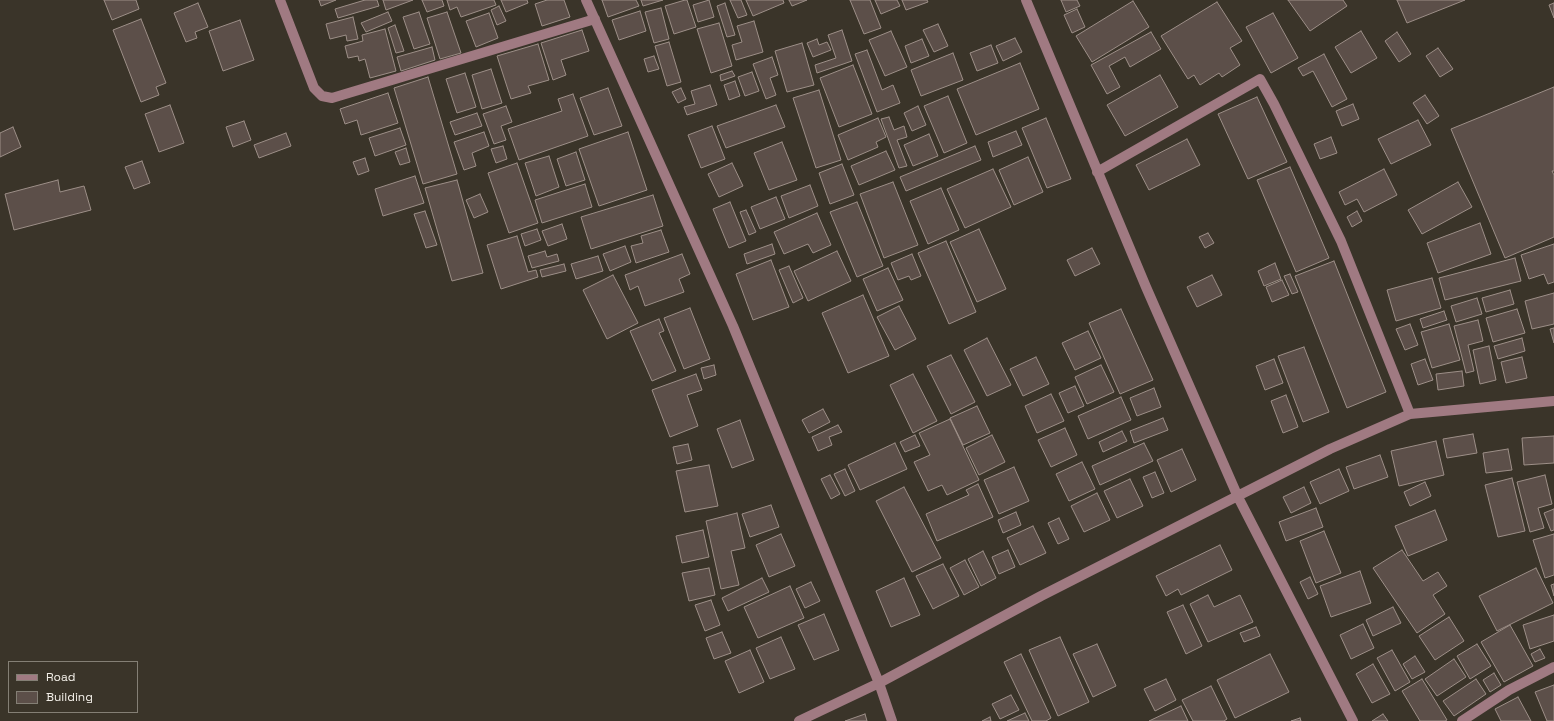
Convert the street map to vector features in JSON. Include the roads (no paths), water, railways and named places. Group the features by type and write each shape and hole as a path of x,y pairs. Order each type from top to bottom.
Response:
{"street":[{"path":"280,0 314,88 322,96 332,98 595,19"},
{"path":"586,0 733,326 879,683 892,721"},
{"path":"1026,0 1146,287 1238,496 1352,721"},
{"path":"1098,172 1260,79 1274,104 1341,241 1410,414"},
{"path":"799,721 879,683 1041,596 1330,449 1410,414 1554,401"},
{"path":"1462,721 1509,690 1554,667"}]}
